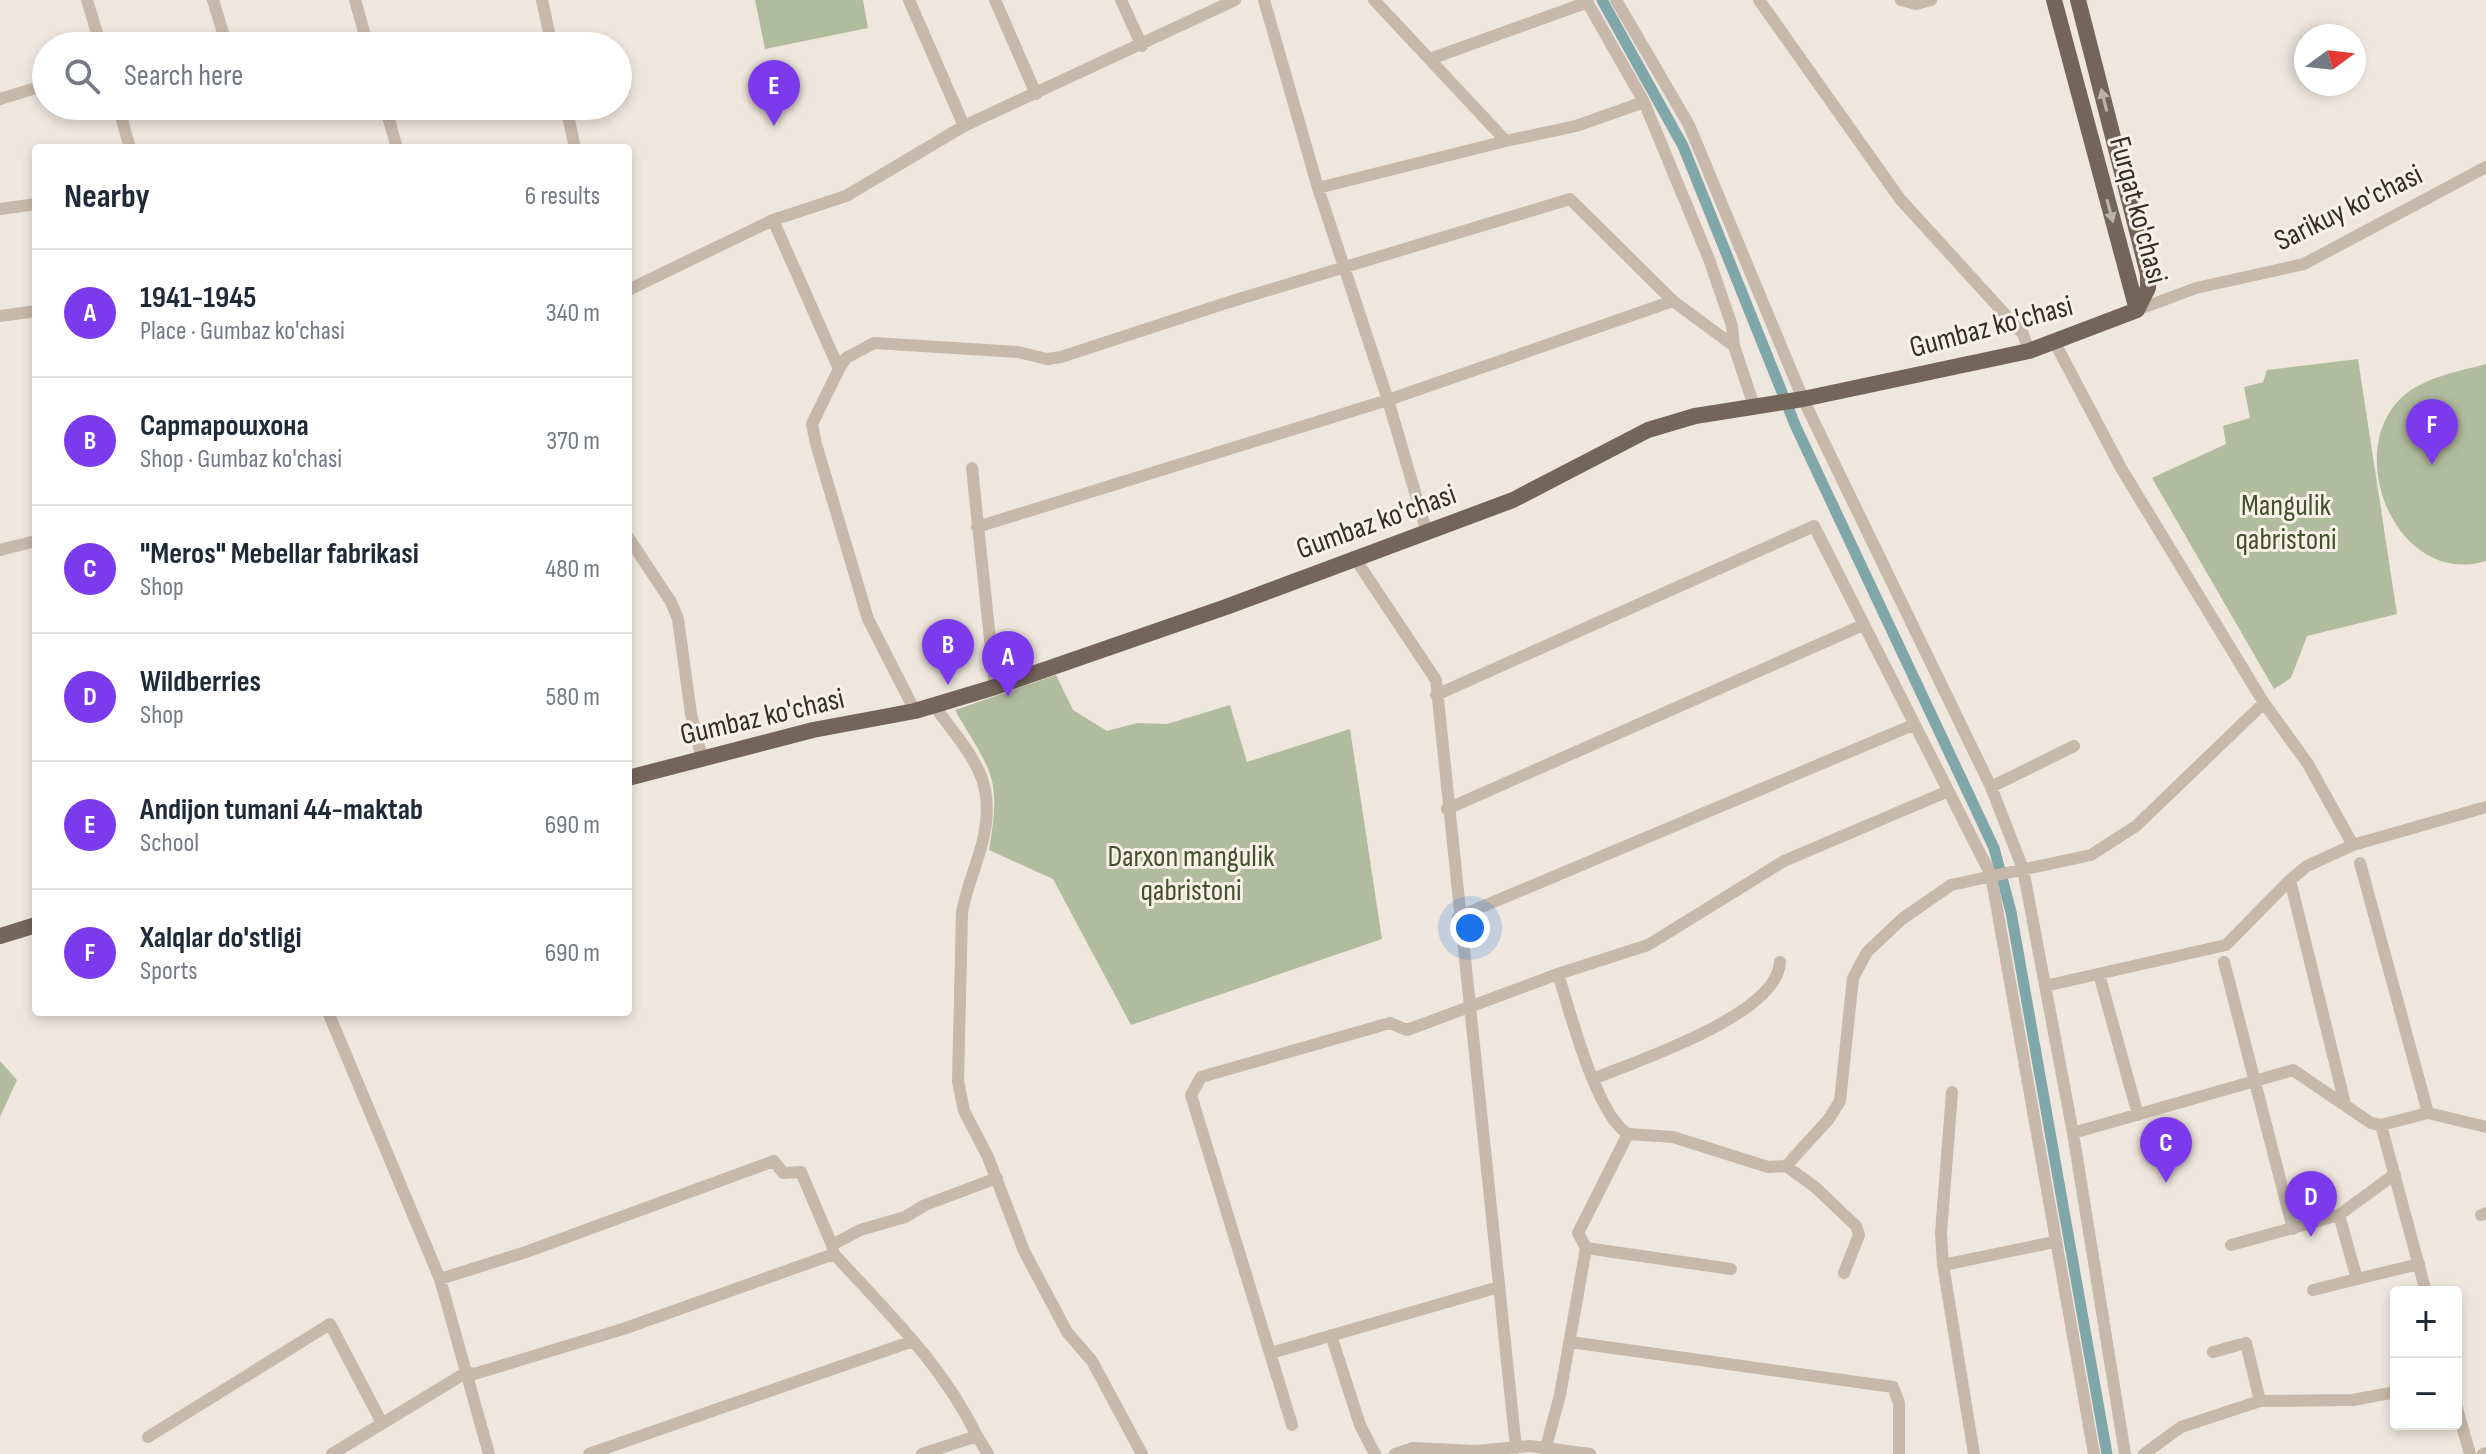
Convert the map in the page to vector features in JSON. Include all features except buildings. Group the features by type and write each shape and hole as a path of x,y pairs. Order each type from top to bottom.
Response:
{"main road":[{"name":"Furqat ko'chasi","path":"2054,0 2137,310"},
{"name":"Furqat ko'chasi","path":"2078,0 2148,274 2148,288 2137,310"},
{"name":"Gumbaz ko'chasi","path":"632,777 813,730 915,711 995,687 1226,607 1513,500 1648,430 2029,351 2137,310"},
{"path":"0,936 32,926"}],"street":[{"path":"87,0 97,32"},
{"path":"213,0 223,32"},
{"path":"355,0 364,32"},
{"path":"542,0 549,32"},
{"path":"909,0 964,126"},
{"path":"995,0 1036,94"},
{"path":"1121,0 1142,46"},
{"path":"632,288 773,220 846,196 964,126 1142,46 1235,0"},
{"path":"1264,0 1318,188 1388,400 1427,533"},
{"path":"1374,0 1506,141"},
{"path":"1616,0 1689,125 1803,399 1991,787 2020,869 2073,1133 2125,1454"},
{"path":"1759,0 1891,187 2023,334 2029,351"},
{"path":"1901,0 1916,4 1931,0"},
{"path":"1430,59 1587,1 1644,102 1709,259 1754,406"},
{"path":"0,99 32,89"},
{"path":"1318,188 1576,126 1644,102"},
{"path":"122,120 129,144"},
{"path":"389,120 396,144"},
{"path":"569,120 574,144"},
{"name":"Sarikuy ko'chasi","path":"2137,310 2196,288 2304,264 2486,167"},
{"path":"915,711 868,619 812,424 846,358 874,343 1018,352 1047,359 1061,357 1345,266 1570,199 1673,301 1734,346"},
{"path":"0,209 32,205"},
{"path":"773,220 839,369"},
{"path":"977,527 1388,400 1673,301"},
{"path":"0,316 32,312"},
{"path":"2055,343 2121,468 2264,703 2308,764 2353,845"},
{"path":"972,468 995,687"},
{"path":"1436,695 1818,523 1863,625 1946,792 1995,874 2054,1242 2094,1454"},
{"path":"0,550 32,542"},
{"path":"632,543 671,602 678,619 691,714 702,759"},
{"path":"1354,557 1436,680 1467,1006 1516,1448"},
{"path":"1447,809 1863,625"},
{"path":"1786,1166 1840,1101 1853,978 1867,952 1902,919 1951,885 2091,855 2136,826 2264,703"},
{"path":"934,705 981,771 987,790 983,840 965,892 962,913 958,1081 964,1111 997,1178 1024,1251 1052,1305 1067,1332 1092,1361 1142,1454"},
{"path":"1458,917 1913,725"},
{"path":"1991,787 2074,746"},
{"path":"1292,1425 1191,1095 1192,1087 1212,1072 1390,1023 1407,1030 1467,1006 1648,945 1784,861 1946,792"},
{"path":"2045,986 2226,945 2307,866 2353,845 2486,807"},
{"path":"2360,863 2428,1113"},
{"path":"2290,880 2345,1104"},
{"path":"1593,1079 1688,1041 1756,1001 1774,981 1780,962"},
{"path":"2224,962 2293,1229"},
{"path":"1558,974 1593,1079 1614,1122 1628,1134 1673,1137 1768,1167 1786,1166 1815,1187 1856,1226 1859,1235 1844,1273"},
{"path":"2099,974 2138,1115"},
{"path":"330,1016 440,1279 489,1454"},
{"path":"2073,1133 2293,1070 2371,1123 2381,1125 2428,1113 2486,1127"},
{"path":"1952,1092 1941,1233 1943,1265 1974,1454"},
{"path":"2381,1125 2424,1286"},
{"path":"1546,1447 1570,1342 1586,1248 1579,1237 1581,1226 1628,1134"},
{"path":"440,1279 526,1252 774,1161 783,1173 801,1172 833,1250 948,1383 988,1454"},
{"path":"2231,1245 2339,1215 2395,1174"},
{"path":"332,1454 467,1372 474,1374 623,1329 833,1250 860,1230 905,1217 925,1205 997,1178"},
{"path":"2339,1215 2357,1279"},
{"path":"1943,1265 2054,1242"},
{"path":"1586,1248 1731,1269"},
{"path":"2313,1290 2419,1264"},
{"path":"1271,1353 1499,1287"},
{"path":"148,1437 330,1324 382,1423"},
{"path":"1331,1335 1360,1425 1375,1454"},
{"path":"589,1454 913,1341"},
{"path":"1570,1342 1893,1387 1899,1403 1899,1454"},
{"path":"2213,1352 2246,1343 2260,1401"},
{"path":"2144,1454 2181,1427 2260,1401 2353,1400 2390,1393"},
{"path":"2462,1426 2470,1454"},
{"path":"922,1454 977,1436"},
{"path":"1395,1454 1413,1448 1476,1451 1546,1447 1566,1453 1590,1454"}],"green space":[{"path":"755,0 863,0 868,28 765,49"},
{"name":"Mangulik qabristoni","path":"2358,359 2397,614 2307,636 2291,678 2274,689 2152,478 2226,444 2223,426 2250,418 2244,387 2263,382 2267,370"},
{"path":"2486,364 2486,561 2455,564 2428,555 2405,537 2389,511 2379,482 2377,452 2384,423 2401,398 2430,380"},
{"name":"Darxon mangulik qabristoni","path":"1056,675 1073,710 1107,731 1137,723 1167,724 1230,705 1247,762 1350,729 1382,939 1131,1025 1053,879 989,850 994,805 990,775 955,710"},
{"path":"0,1061 17,1080 0,1117"}],"waterway":[{"path":"1602,0 1683,146 1796,427 1994,848 2011,912 2107,1454"}],"place":[{"name":"Andijon tumani 44-maktab","path":"774,126"},
{"name":"Xalqlar do'stligi","path":"2432,465"},
{"name":"Сартарошхона","path":"948,685"},
{"name":"1941-1945","path":"1008,697"},
{"name":"\"Meros\" Mebellar fabrikasi","path":"2166,1183"},
{"name":"Wildberries","path":"2311,1237"}]}
